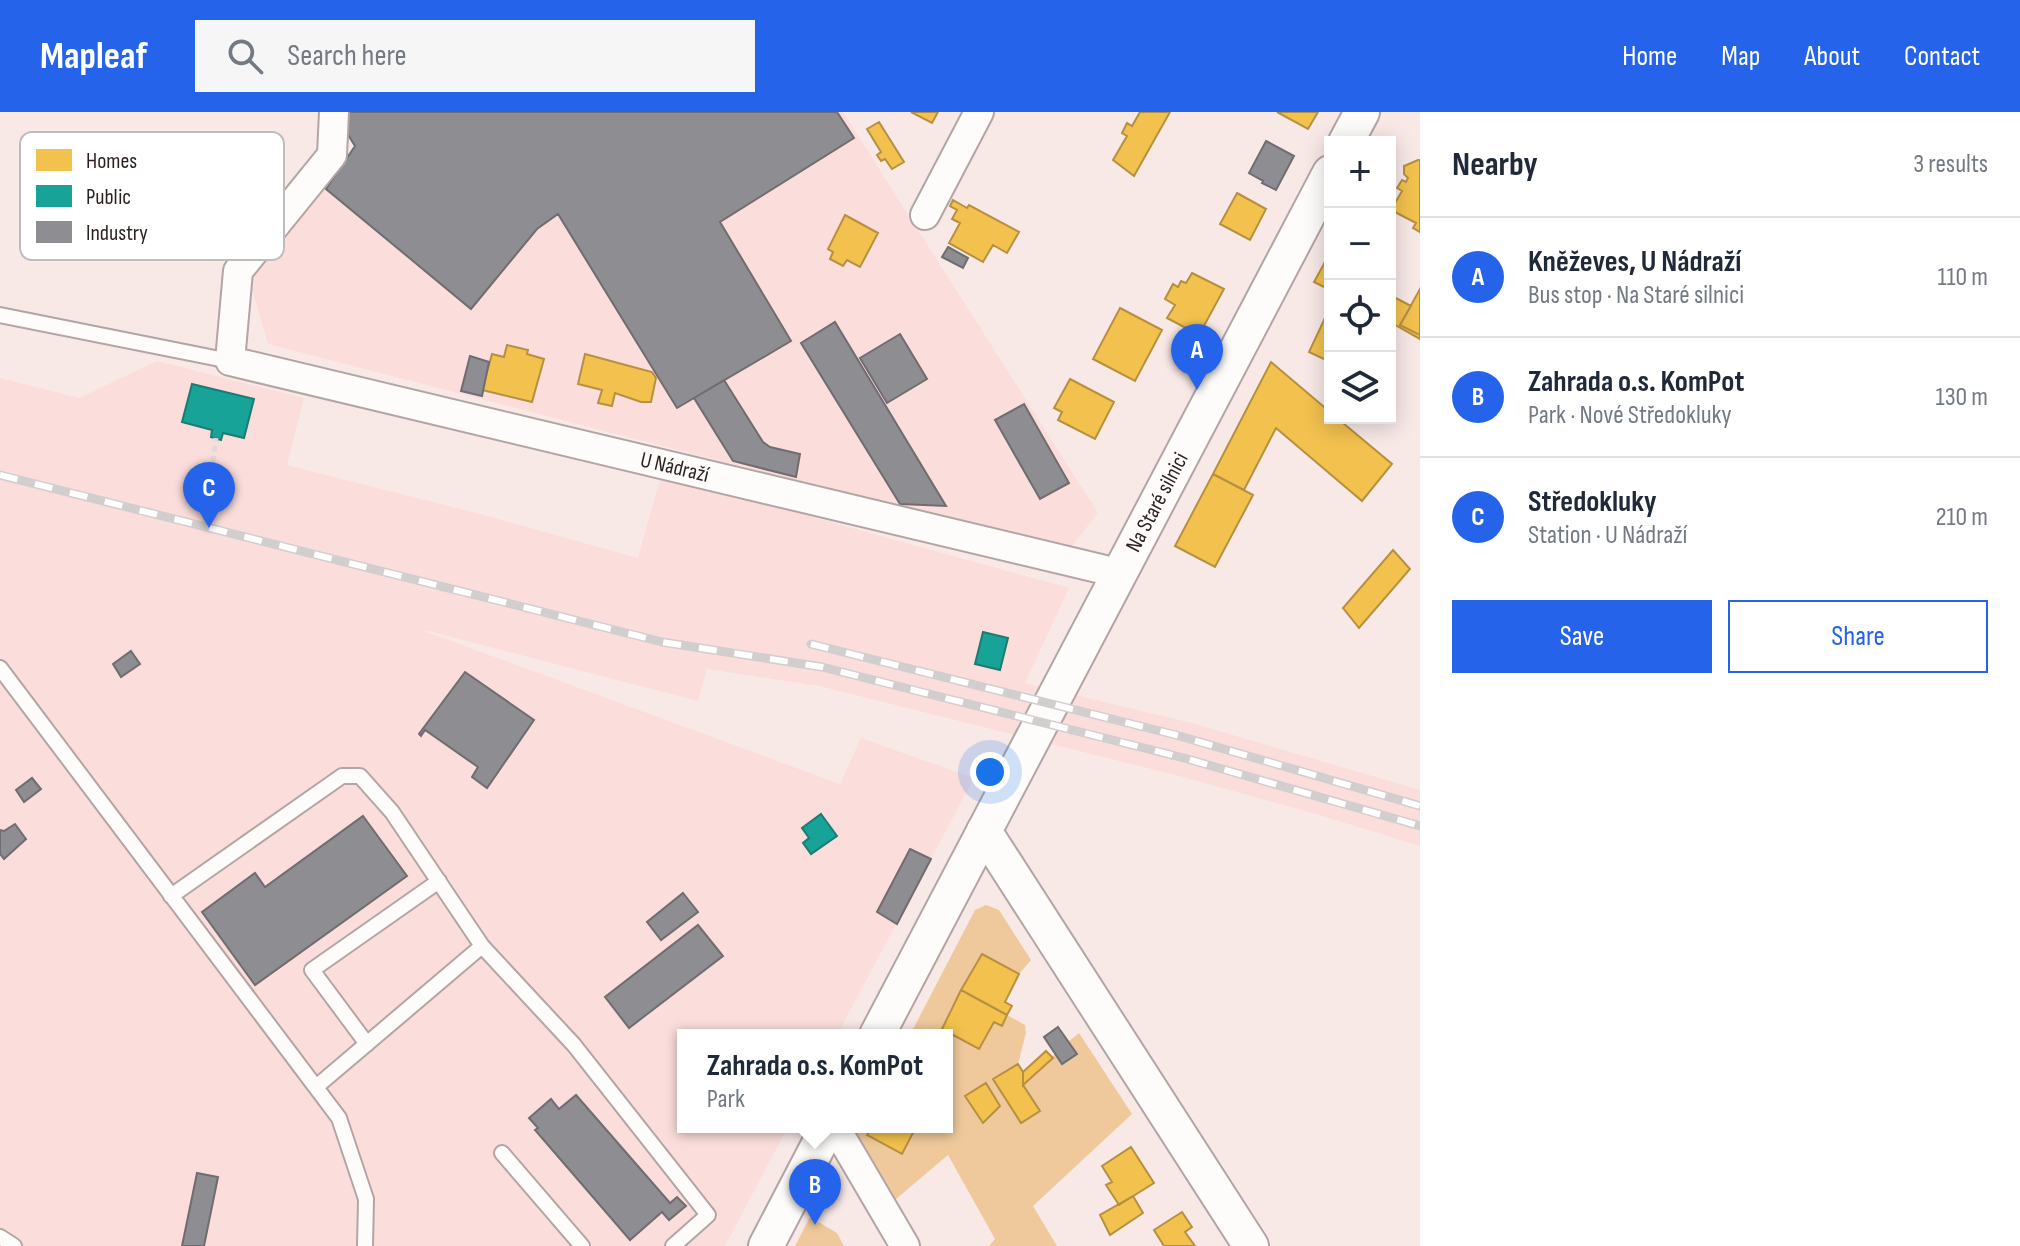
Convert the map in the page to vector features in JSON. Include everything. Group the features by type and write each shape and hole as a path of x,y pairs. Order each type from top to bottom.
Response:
{"street":[{"path":"284,214 332,155 334,112"},
{"path":"925,215 979,112"},
{"path":"1349,136 1362,112"},
{"name":"Na Staré silnici","path":"880,1029 1324,184"},
{"path":"230,361 238,271 247,260"},
{"name":"U Nádraží","path":"230,361 1118,573"},
{"path":"984,831 1251,1246"},
{"path":"766,1246 827,1133"},
{"path":"837,1133 905,1246"}],"lane":[{"path":"0,315 230,361"},
{"path":"0,668 339,1118 366,1199 365,1246"},
{"path":"171,896 342,776 360,776 392,812 482,946 574,1045 708,1215 673,1246"},
{"path":"367,1044 312,970 439,881"},
{"path":"316,1087 482,946"},
{"path":"502,1153 582,1246"},
{"path":"0,1237 14,1246"}],"path":[{"path":"205,521 216,438"}],"shaded area":[{"path":"341,112 843,112 1098,513 1068,551 268,344 247,273 258,260 284,260 284,229 355,146 340,122"},
{"path":"157,361 304,398 287,465 638,558 661,475 1069,588 1025,683 1192,723 1420,790 1420,846 1179,776 819,686 707,669 698,701 416,628 840,784 861,738 974,778 840,1029 677,1029 677,1133 785,1133 725,1246 0,1246 0,378 79,398"},
{"path":"986,905 999,910 1031,960 1019,974 982,955 950,1010 943,1029 913,1029 975,910"},
{"path":"1007,1015 1025,1025 1026,1033 1018,1064 993,1079 1021,1123 1039,1111 1023,1085 1055,1054 1062,1064 1076,1054 1068,1042 1079,1033 1132,1114 1033,1206 1057,1246 989,1246 995,1239 948,1155 889,1205 852,1144 858,1133 953,1133 953,1035 979,1049 994,1022 1002,1025","holes":["986,1083 1000,1106 983,1123 966,1096"]},
{"path":"810,1217 837,1233 844,1246 795,1246"}],"building: Homes":[{"path":"911,112 938,112 932,123"},
{"path":"1140,112 1170,112 1134,176 1113,160 1127,136 1122,133 1127,123 1132,126"},
{"path":"1277,112 1318,112 1308,129"},
{"path":"879,122 904,162 892,169 885,159 881,161 877,155 881,152 867,129"},
{"path":"1420,160 1420,232 1413,228 1416,223 1396,213 1396,201 1402,191 1397,188 1402,180 1406,182 1408,178 1404,174 1404,166"},
{"path":"1237,193 1266,209 1250,240 1220,224"},
{"path":"953,200 967,208 969,205 1019,232 1007,253 993,245 983,262 949,243 960,223 952,219 957,210 950,206"},
{"path":"845,215 878,233 860,267 847,260 843,266 830,259 833,252 828,249"},
{"path":"1324,264 1324,287 1314,282"},
{"path":"1192,273 1224,289 1199,335 1167,318 1175,305 1165,299 1173,284 1178,287 1181,281 1186,283"},
{"path":"1420,289 1420,335 1400,325"},
{"path":"1396,298 1411,306 1400,325 1420,335 1420,339 1396,325"},
{"path":"1120,308 1162,330 1135,381 1093,359"},
{"path":"1324,320 1324,359 1309,352"},
{"path":"507,345 528,350 527,354 544,359 532,402 482,390 492,354 504,357"},
{"path":"585,354 652,372 656,378 651,402 641,402 615,393 612,406 598,403 602,390 578,384"},
{"path":"1271,362 1324,407 1324,424 1344,424 1392,464 1362,501 1276,428 1244,490 1213,474"},
{"path":"1070,379 1114,402 1095,439 1058,420 1062,412 1054,408"},
{"path":"1213,474 1253,495 1215,567 1175,546"},
{"path":"1393,550 1410,569 1359,628 1343,608"},
{"path":"982,954 1019,974 1005,1002 1012,1006 1007,1015 961,990"},
{"path":"961,990 1007,1015 1002,1026 994,1022 979,1049 953,1035 953,1029 942,1029"},
{"path":"1046,1051 1053,1058 1023,1085 1023,1072"},
{"path":"1018,1064 1023,1072 1023,1085 1040,1111 1021,1123 993,1079"},
{"path":"986,1083 1000,1106 983,1123 965,1096"},
{"path":"868,1133 913,1133 902,1154"},
{"path":"1131,1147 1154,1183 1119,1205 1106,1185 1112,1182 1102,1166"},
{"path":"1133,1196 1143,1213 1110,1235 1100,1215"},
{"path":"1182,1212 1192,1227 1185,1232 1195,1246 1164,1246 1154,1230"}],"building: Public":[{"path":"192,384 254,399 244,438 223,433 221,440 211,437 212,430 182,422"},
{"path":"983,632 1008,638 1000,670 975,664"},
{"path":"821,814 837,836 811,854 803,843 809,838 802,828"}],"building: Industry":[{"path":"341,112 837,112 854,138 720,222 791,341 677,408 558,214 537,229 471,309 326,189 355,146 340,122"},
{"path":"1266,141 1294,156 1276,190 1249,173"},
{"path":"948,247 968,258 963,268 942,257"},
{"path":"835,322 946,506 900,504 801,343"},
{"path":"900,334 927,379 887,403 860,358"},
{"path":"470,356 489,362 482,396 461,391"},
{"path":"724,380 763,442 770,447 800,454 796,477 733,461 694,398"},
{"path":"1024,404 1069,483 1040,499 995,420"},
{"path":"131,651 140,664 121,677 113,664"},
{"path":"465,672 534,720 487,788 472,777 478,767 425,730 421,736 419,734"},
{"path":"32,778 41,789 24,802 16,790"},
{"path":"363,816 407,876 255,985 202,912 255,873 265,887"},
{"path":"15,824 26,839 4,859 0,854 0,830 4,831"},
{"path":"910,849 931,859 897,924 877,912"},
{"path":"683,893 698,912 661,940 647,922"},
{"path":"698,925 723,956 629,1028 605,997"},
{"path":"1058,1027 1077,1054 1062,1064 1044,1037"},
{"path":"576,1095 670,1203 677,1197 686,1206 669,1220 662,1212 630,1240 535,1130 538,1128 529,1118 551,1099 559,1109"},
{"path":"197,1173 218,1177 204,1246 182,1246"}],"railway":[{"path":"0,475 662,642 822,667 1184,758 1420,826"},
{"path":"811,644 1176,735 1420,806"}],"place":[{"name":"Kněževes, U Nádraží","path":"1197,390"},
{"name":"Středokluky","path":"209,528"},
{"name":"Zahrada o.s. KomPot","path":"815,1225"}]}
